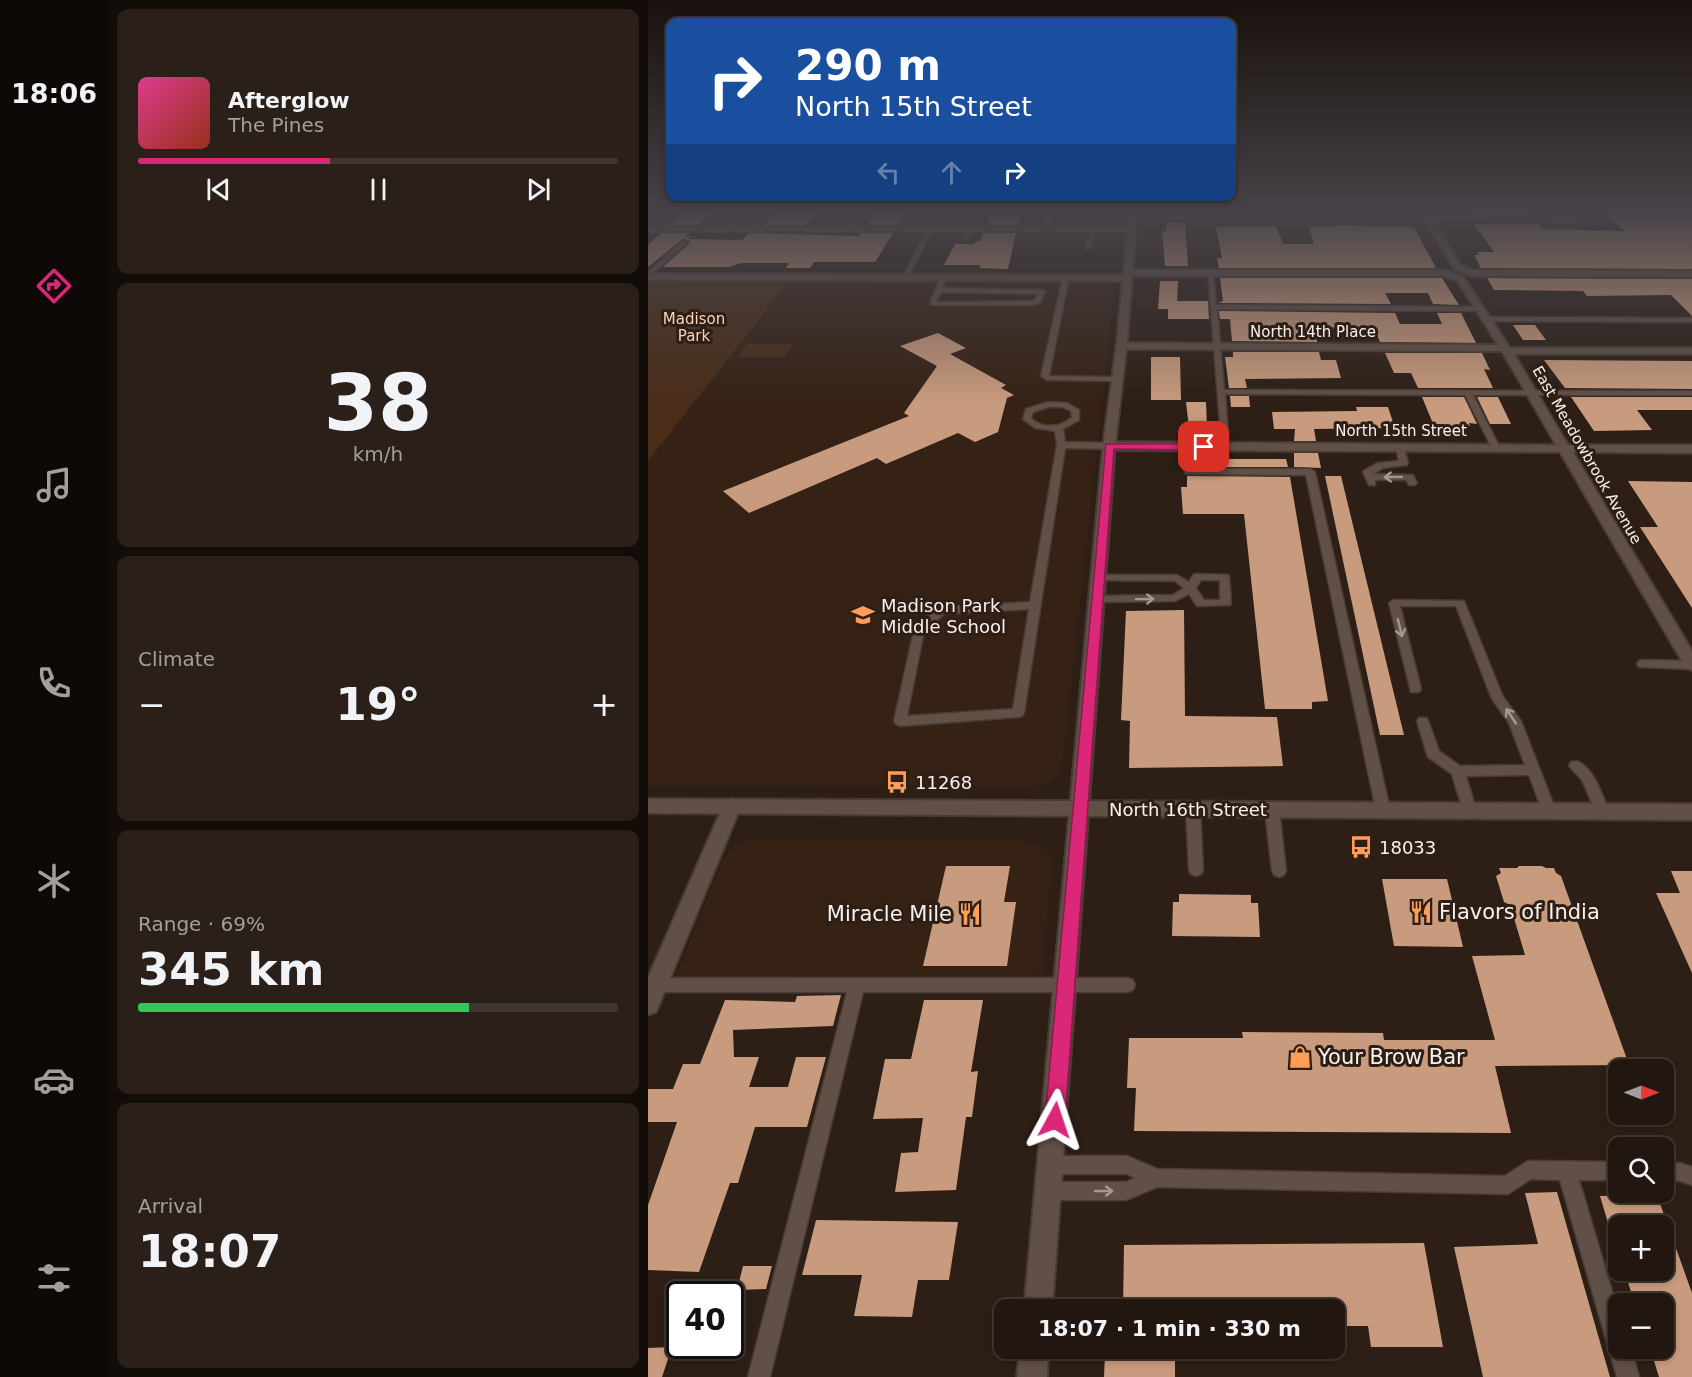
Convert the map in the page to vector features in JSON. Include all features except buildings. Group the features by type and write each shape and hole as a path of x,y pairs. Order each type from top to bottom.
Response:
{"street":[{"path":"715,276 1101,276"},
{"path":"1039,1299 1109,446 1127,276"},
{"name":"East Meadowbrook Avenue","path":"1454,276 1460,278 1506,349 1692,664"},
{"name":"North 14th Place","path":"1121,346 1692,351"},
{"name":"North 15th Street","path":"1109,446 1692,449"},
{"name":"North 16th Street","path":"648,806 1692,812"},
{"path":"648,1004 652,985 732,806"},
{"path":"1032,1377 1033,1359"}],"lane":[{"path":"1210,276 1225,447"},
{"path":"938,290 1042,292 1038,302 1032,303 934,304 933,302 938,290 944,277"},
{"path":"1066,278 1045,376 1047,378 1117,379"},
{"path":"1214,307 1692,320"},
{"path":"1221,392 1692,393"},
{"path":"1468,393 1496,448"},
{"path":"1048,404 1064,405 1075,410 1076,418 1073,422 1059,428 1035,426 1029,423 1027,415 1034,408 1048,404"},
{"path":"1035,605 941,611 919,629 900,721 1018,713 1061,445 1059,428"},
{"path":"1061,445 1109,446"},
{"path":"1400,448 1404,464 1373,468 1368,472 1371,480 1410,477 1412,483"},
{"path":"1189,472 1310,472 1383,810"},
{"path":"1096,599 1175,598 1191,588 1178,578 1098,578"},
{"path":"1415,689 1394,603 1460,603 1498,699 1515,721 1549,811"},
{"path":"1643,664 1692,664"},
{"path":"1423,721 1432,754 1458,771 1534,770"},
{"path":"1576,766 1587,777 1602,811"},
{"path":"1458,771 1469,810"},
{"path":"1193,809 1196,870"},
{"path":"1272,809 1279,871"},
{"path":"652,985 1127,985"},
{"path":"759,1377 857,985"},
{"path":"1051,1166 1127,1164 1157,1178 1508,1185 1528,1170 1608,1171"},
{"path":"1567,1171 1608,1310"},
{"path":"1674,1172 1692,1176"},
{"path":"1048,1191 1126,1191 1157,1178"},
{"path":"1623,1359 1628,1377"}],"shaded area":[{"name":"Madison Park Middle School","path":"790,280 1105,281 1115,284 1062,769 1052,782 1036,786 648,785 648,461"},
{"path":"753,840 1020,840 1043,845 1052,860 1043,975 675,978 722,862 730,849 740,842"}],"green space":[{"name":"Madison Park","path":"648,280 790,280 648,461"},
{"path":"747,344 793,344 785,357 737,357"}],"place":[{"name":"Madison Park Middle School","path":"863,615"},
{"name":"11268","path":"897,782"},
{"name":"18033","path":"1361,847"},
{"name":"Flavors of India","path":"1421,912"},
{"name":"Miracle Mile","path":"970,914"},
{"name":"Your Brow Bar","path":"1300,1057"}],"route":[{"path":"1055,1120 1078,809 1109,446 1204,447"}]}
